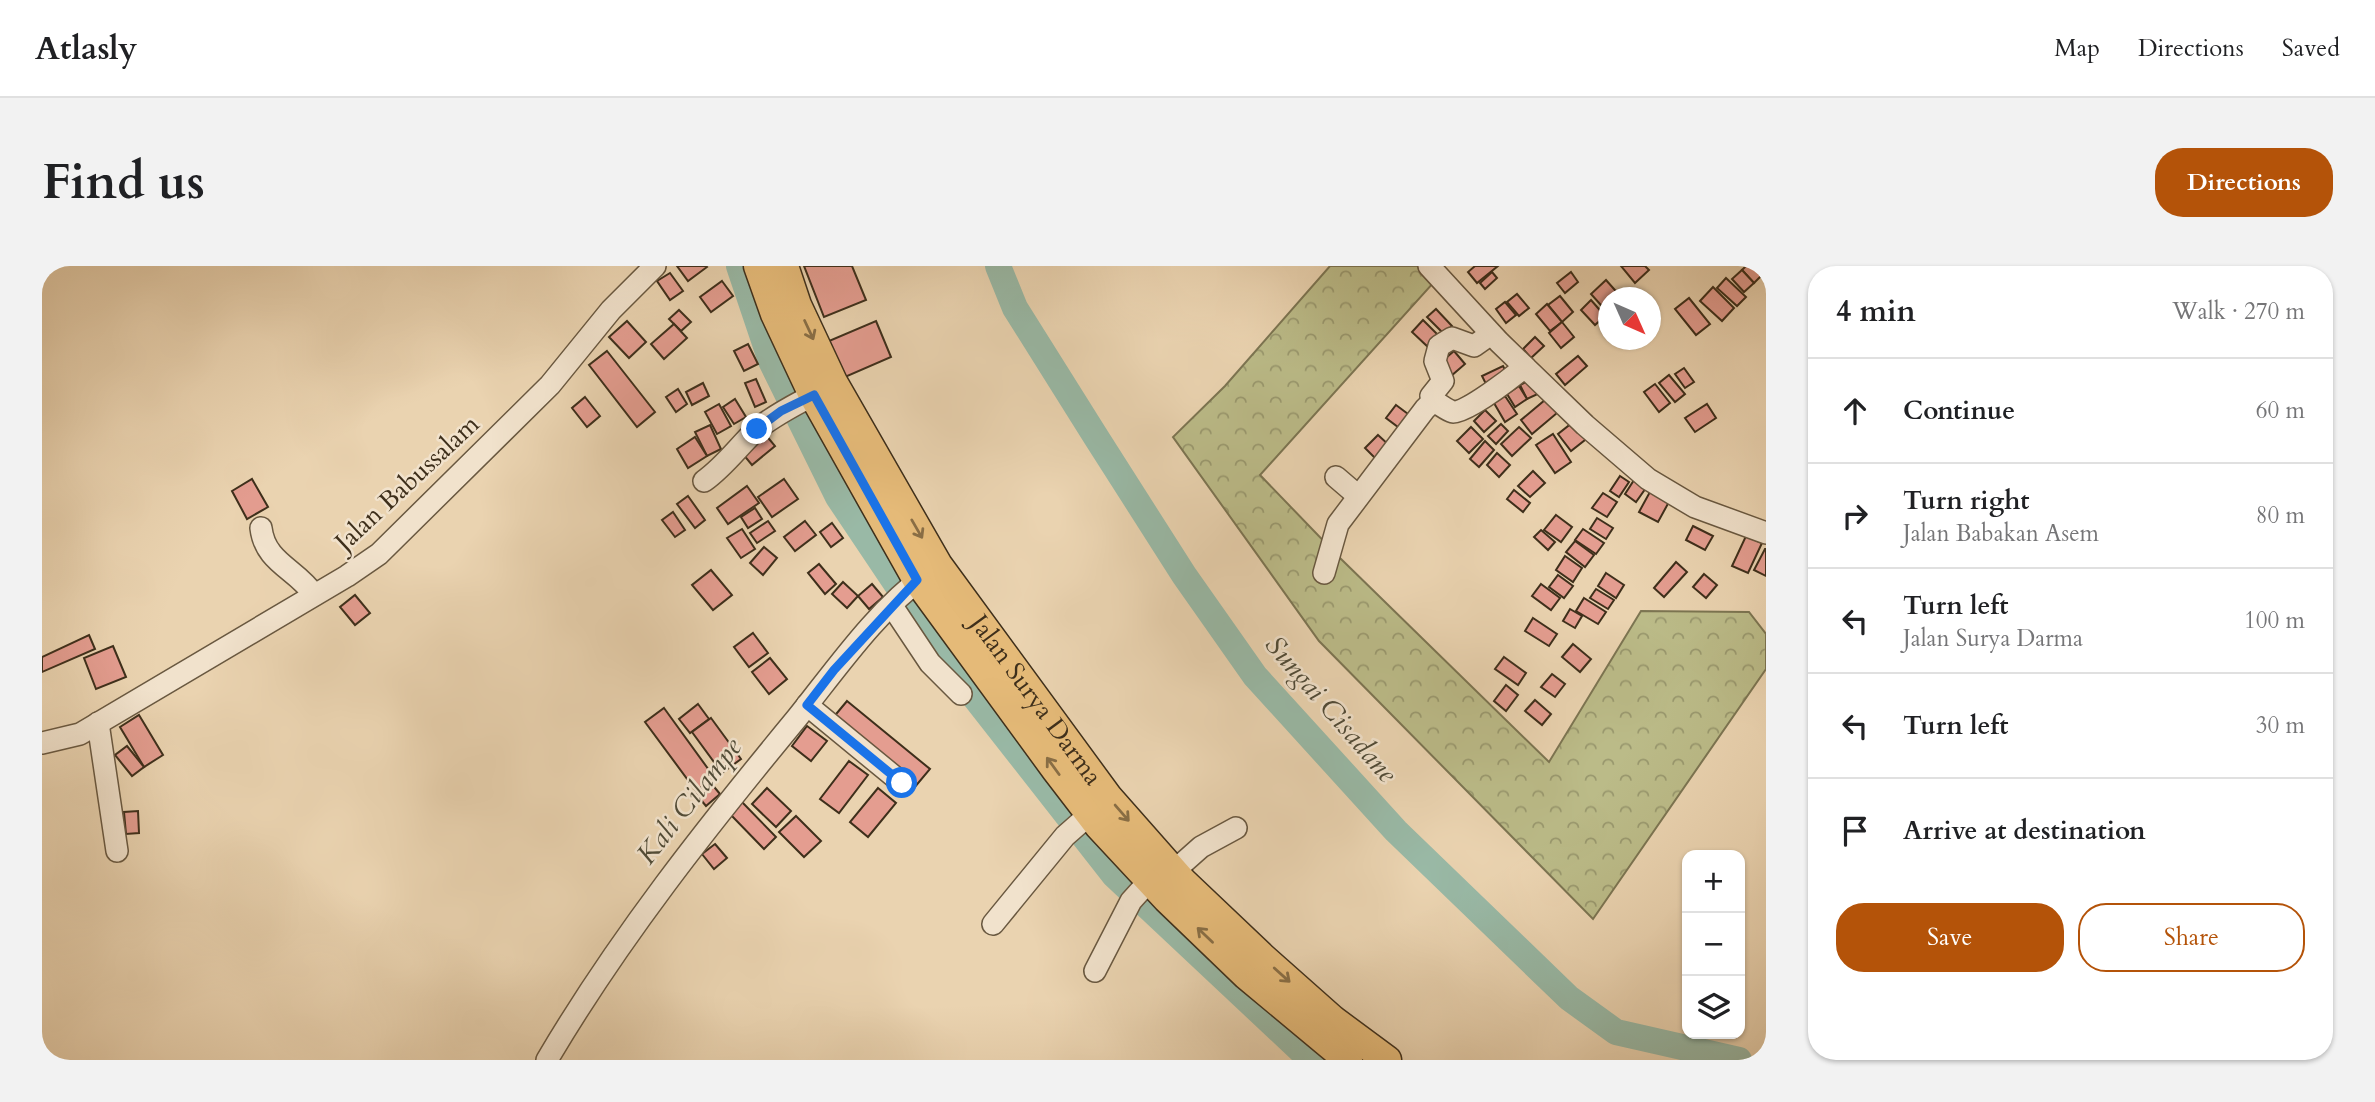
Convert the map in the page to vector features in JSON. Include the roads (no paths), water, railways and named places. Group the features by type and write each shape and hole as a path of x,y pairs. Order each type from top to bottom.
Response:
{"main road":[{"name":"Jalan Surya Darma","path":"758,266 775,314 811,397 922,577 1108,797 1150,884 1387,1060"},
{"name":"Jalan Surya Darma","path":"784,266 797,305 922,577 961,675 1150,884 1246,975 1319,1039 1348,1060"}],"street":[{"name":"Jalan Babussalam","path":"42,743 80,734 379,554 550,385 611,310 655,266"},
{"path":"1429,266 1491,334 1585,425 1648,479 1695,507 1766,533"},
{"path":"1491,334 1474,346 1452,338 1439,346 1435,361 1443,381 1431,396 1433,401 1453,412 1461,411 1500,387 1525,367"},
{"path":"704,481 730,461 757,429 788,407 811,397"},
{"path":"1324,573 1338,524 1357,495 1433,401"},
{"path":"1336,477 1357,495"},
{"path":"261,528 263,542 270,554 279,564 296,574 314,595"},
{"path":"547,1060 589,988 680,865 834,670 892,605 922,577"},
{"path":"892,605 930,663 961,675"},
{"path":"807,705 902,783"},
{"path":"98,723 117,851"},
{"path":"993,924 1065,836 1088,816"},
{"path":"1095,971 1150,884 1201,847 1236,828"}],"waterway":[{"path":"739,266 771,361 838,497 958,676 1114,875 1311,1060"},
{"name":"Sungai Cisadane","path":"998,266 1015,308 1184,575 1255,676 1396,831 1569,998 1616,1032 1739,1060"}],"water label":[{"name":"Kali Cilampe","path":"689,801"}]}
